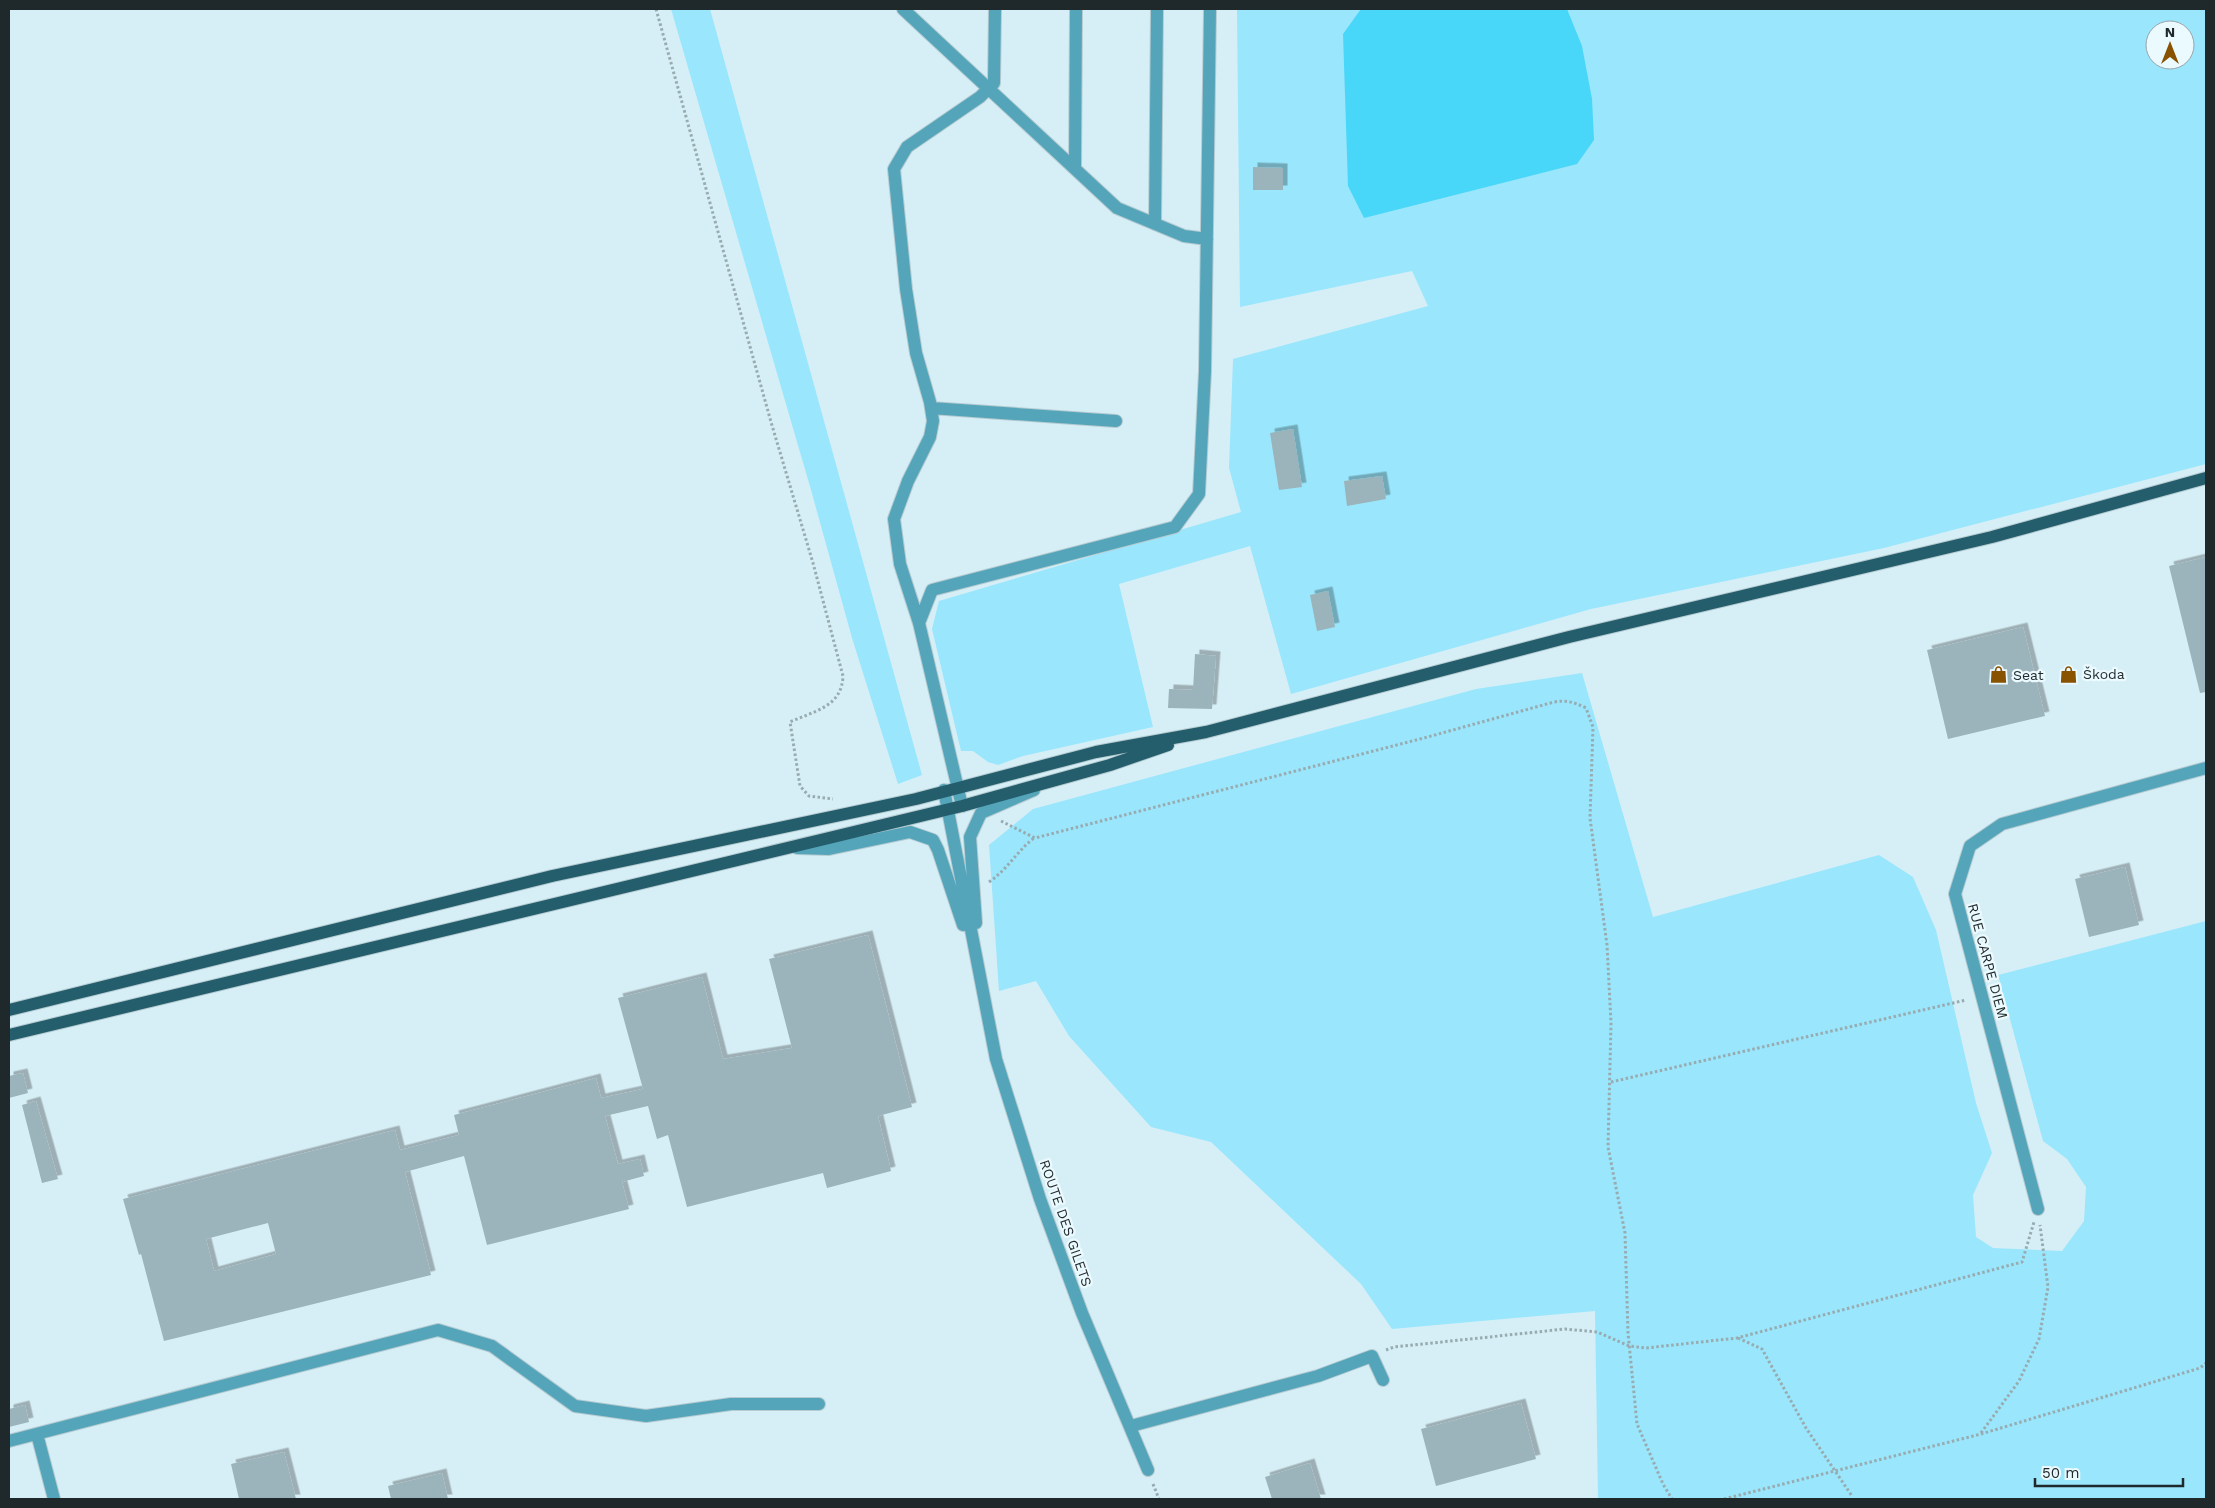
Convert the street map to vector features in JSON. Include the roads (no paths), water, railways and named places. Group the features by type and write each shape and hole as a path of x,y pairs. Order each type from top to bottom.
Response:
{"main road":[{"path":"9,1036 962,806 1110,765 1206,732 1569,637 1992,537 2206,478"},
{"path":"9,1010 552,876 916,799 958,786 1096,752 1206,732"}],"street":[{"path":"903,9 1117,208 1184,236 1207,239"},
{"path":"962,806 919,622 900,564 894,519 908,481 930,437 933,421 916,353 906,288 894,169 907,148 980,97 994,83 995,9"},
{"path":"1075,170 1076,9"},
{"path":"1155,224 1157,9"},
{"path":"919,622 932,590 1175,528 1199,494 1205,371 1210,9"},
{"path":"931,408 1116,421"},
{"name":"RUE CARPE DIEM","path":"2038,1209 1955,894 1970,846 2002,824 2206,768"},
{"name":"ROUTE DES GILETS","path":"980,978 970,836 982,812 1064,778"},
{"name":"ROUTE DES GILETS","path":"944,790 996,1059 1040,1200 1082,1313 1148,1470"},
{"name":"ROUTE DES GILETS","path":"786,848 829,849 910,832 933,840 938,850 980,978"},
{"path":"9,1441 438,1330 492,1346 575,1406 646,1416 732,1404 819,1404"},
{"path":"1131,1426 1318,1376 1372,1356 1383,1380"},
{"path":"37,1434 54,1499"}],"place":[{"name":"Škoda","path":"2069,674"},
{"name":"Seat","path":"1999,675"}]}
